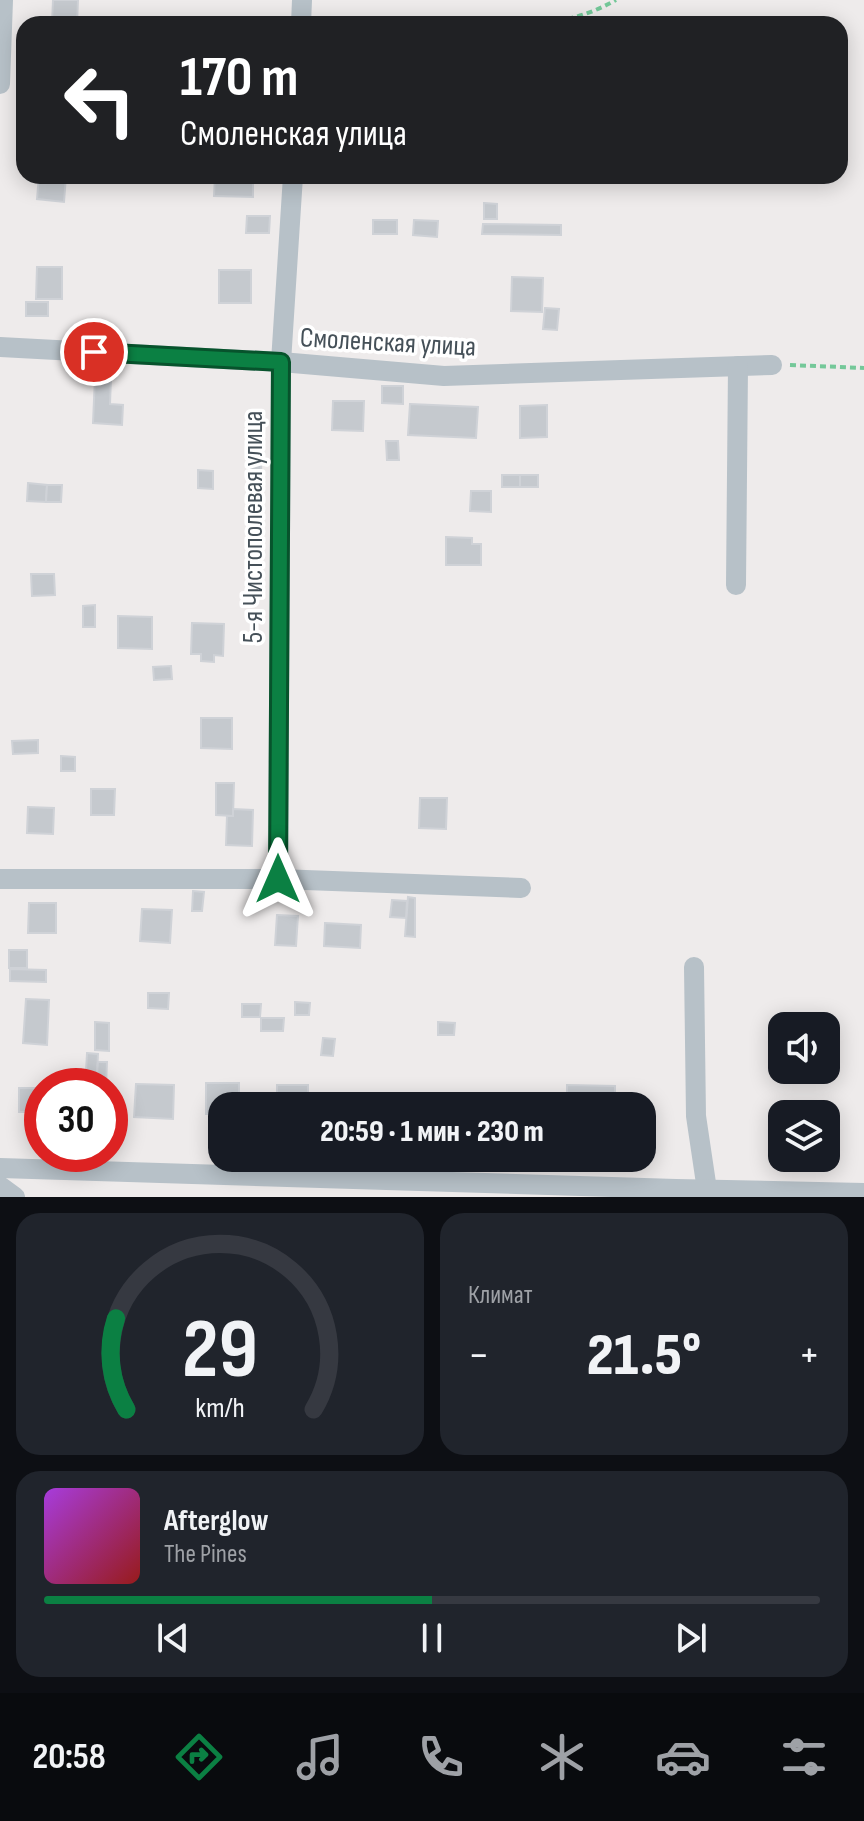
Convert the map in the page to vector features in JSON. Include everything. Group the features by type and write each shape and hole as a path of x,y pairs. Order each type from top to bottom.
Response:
{"street":[{"path":"0,84 3,0"},
{"name":"5-я Чистополевая улица","path":"278,879 281,362 292,184"},
{"name":"Смоленская улица","path":"0,347 281,362 444,376 772,365"},
{"path":"736,585 738,366"},
{"path":"0,879 278,879 521,888"},
{"path":"694,967 696,1116 707,1190"},
{"path":"0,1168 676,1193 707,1190 864,1193"},
{"path":"0,1186 15,1197"}],"path":[{"path":"582,16 616,0"},
{"path":"772,365 864,368"}],"building":[{"path":"53,0 78,0 77,16 52,16"},
{"path":"38,184 65,184 64,202 37,199"},
{"path":"215,184 253,184 253,197 214,196"},
{"path":"484,203 497,204 497,219 484,219"},
{"path":"247,216 270,216 269,233 246,233"},
{"path":"373,220 397,220 397,234 373,234"},
{"path":"414,220 438,221 437,237 413,235"},
{"path":"483,224 561,225 561,235 482,234"},
{"path":"37,267 62,267 62,299 36,299"},
{"path":"219,270 251,270 251,303 219,303"},
{"path":"512,277 543,278 542,312 511,311"},
{"path":"26,302 48,302 48,316 26,316"},
{"path":"545,308 559,309 557,330 543,329"},
{"path":"95,377 111,378 110,404 123,405 122,425 93,423"},
{"path":"382,386 403,386 403,404 382,403"},
{"path":"333,401 364,401 363,431 332,430"},
{"path":"410,404 478,407 476,438 408,435"},
{"path":"547,405 547,437 520,438 520,406"},
{"path":"249,427 262,427 261,475 248,475"},
{"path":"386,441 398,441 399,460 387,460"},
{"path":"198,470 213,471 213,489 198,488"},
{"path":"502,475 520,475 520,487 502,487"},
{"path":"520,475 538,475 538,487 520,487"},
{"path":"28,483 47,485 46,502 27,501"},
{"path":"47,485 62,485 61,502 46,502"},
{"path":"471,491 491,491 491,512 470,511"},
{"path":"446,537 472,538 472,544 481,544 481,565 446,565"},
{"path":"31,574 54,574 55,595 32,596"},
{"path":"95,605 95,627 83,627 83,606"},
{"path":"118,616 152,617 152,649 118,648"},
{"path":"192,623 224,624 223,656 214,655 214,662 201,661 201,654 191,654"},
{"path":"171,666 172,679 154,680 153,667"},
{"path":"201,718 232,718 232,749 201,748"},
{"path":"38,740 38,753 13,754 12,741"},
{"path":"61,756 75,757 75,771 61,771"},
{"path":"216,783 234,783 233,816 216,815"},
{"path":"91,789 115,789 114,815 91,815"},
{"path":"420,798 447,798 446,829 419,828"},
{"path":"28,807 54,808 53,834 27,833"},
{"path":"233,809 253,810 252,846 226,845 227,816 233,816"},
{"path":"193,891 204,892 202,911 192,911"},
{"path":"408,897 415,898 415,937 405,936"},
{"path":"392,900 407,901 406,918 390,917"},
{"path":"29,903 56,903 56,933 28,933"},
{"path":"142,909 172,910 170,943 140,941"},
{"path":"277,915 298,916 296,946 275,945"},
{"path":"325,923 361,925 360,948 324,946"},
{"path":"9,950 27,950 27,968 9,968"},
{"path":"10,969 46,970 46,982 10,981"},
{"path":"148,993 169,993 168,1009 148,1008"},
{"path":"26,999 49,1000 47,1045 23,1043"},
{"path":"295,1002 310,1003 309,1015 295,1015"},
{"path":"242,1004 261,1004 260,1017 242,1017"},
{"path":"261,1018 284,1018 283,1031 261,1031"},
{"path":"95,1022 109,1023 109,1051 95,1050"},
{"path":"438,1022 455,1023 454,1035 438,1035"},
{"path":"323,1038 335,1039 333,1056 321,1055"},
{"path":"87,1053 98,1054 97,1068 86,1068"},
{"path":"98,1062 107,1062 107,1068 98,1068"},
{"path":"206,1083 239,1083 239,1092 208,1092 206,1114"},
{"path":"136,1084 174,1085 173,1119 134,1117"},
{"path":"277,1085 308,1085 308,1092 277,1092"},
{"path":"567,1085 615,1086 615,1092 567,1092"},
{"path":"19,1088 24,1088 24,1112 19,1112"}],"route":[{"path":"94,352 281,362 278,879"}]}
